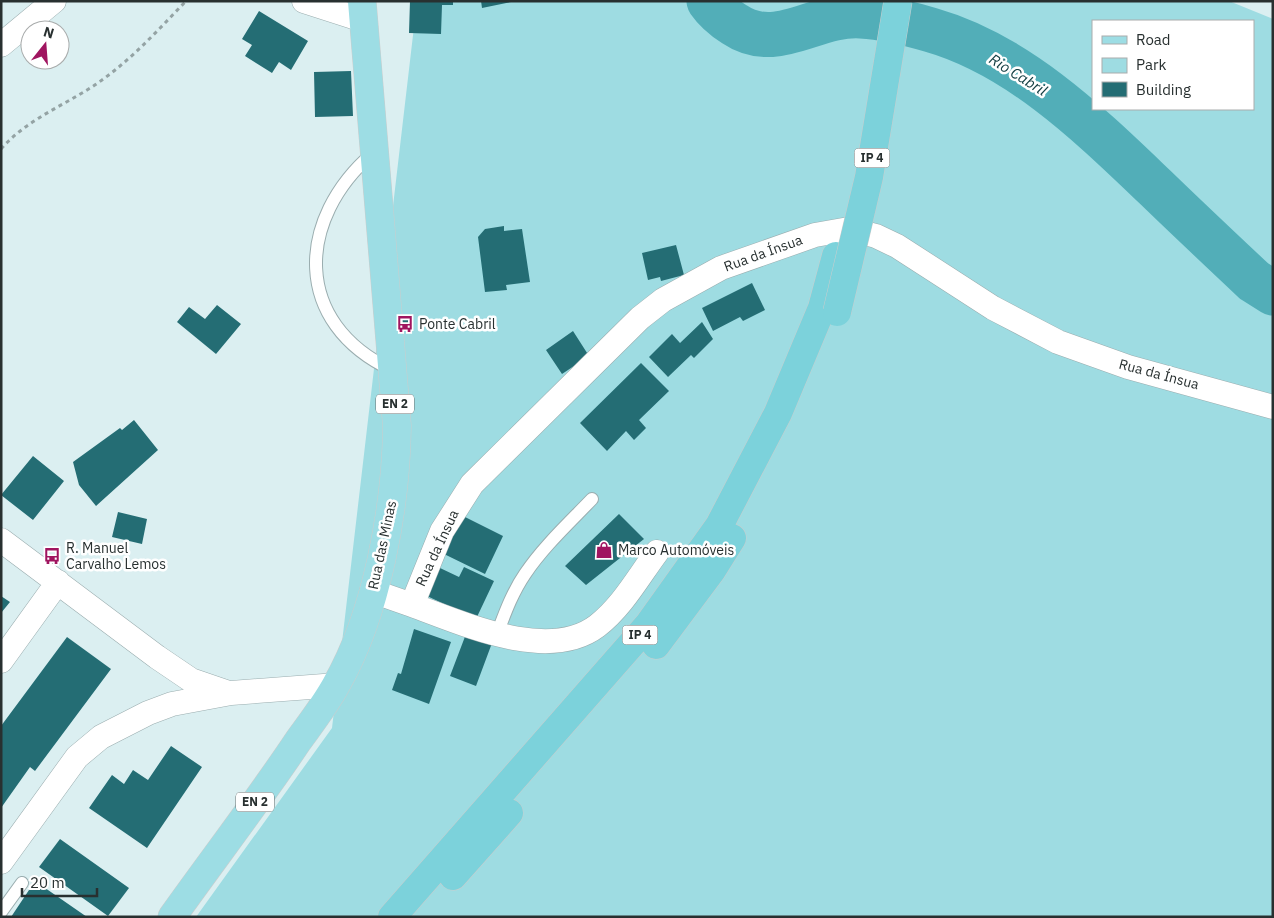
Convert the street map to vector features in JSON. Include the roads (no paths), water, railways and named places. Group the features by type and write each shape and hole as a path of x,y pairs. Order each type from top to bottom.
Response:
{"highway":[{"name":"IP 4","path":"392,917 649,624 719,526 752,467 829,310 836,256 856,170 881,1"},
{"name":"IP 4","path":"417,917 647,656 680,615 712,570 770,474 789,435 869,176 898,1"}],"main road":[{"name":"Rua das Minas","path":"172,917 336,685 356,641 372,591 389,523 395,475 397,426 370,116 363,11"}],"street":[{"path":"1,45 54,1"},
{"path":"304,1 363,11"},
{"name":"Rua da Ínsua","path":"412,605 442,531 472,484 640,318 671,295 722,268 825,232 849,229 887,241 993,308 1036,332 1082,352 1273,407"},
{"path":"1,540 176,670 204,685 231,693"},
{"path":"372,591 497,634 536,641 564,639 587,633 610,615 657,552"},
{"path":"1,661 58,582"},
{"path":"1,862 74,761 91,743 160,708 231,693 336,685"}],"lane":[{"path":"373,152 344,181 326,212 320,233 318,276 321,299 326,311 342,335 358,351 392,370"},
{"path":"497,634 508,606 525,574 538,556 592,499"},
{"path":"1,912 22,883"}],"waterway":[{"name":"Rio Cabril","path":"709,1 717,11 734,24 750,32 765,35 796,30 827,20 861,16 896,21 931,30 963,41 994,56 1052,95 1079,117 1254,281 1273,293"}],"place":[{"name":"Ponte Cabril","path":"405,324"},
{"name":"Marco Automóveis","path":"604,550"},
{"name":"R. Manuel Carvalho Lemos","path":"52,556"}]}
